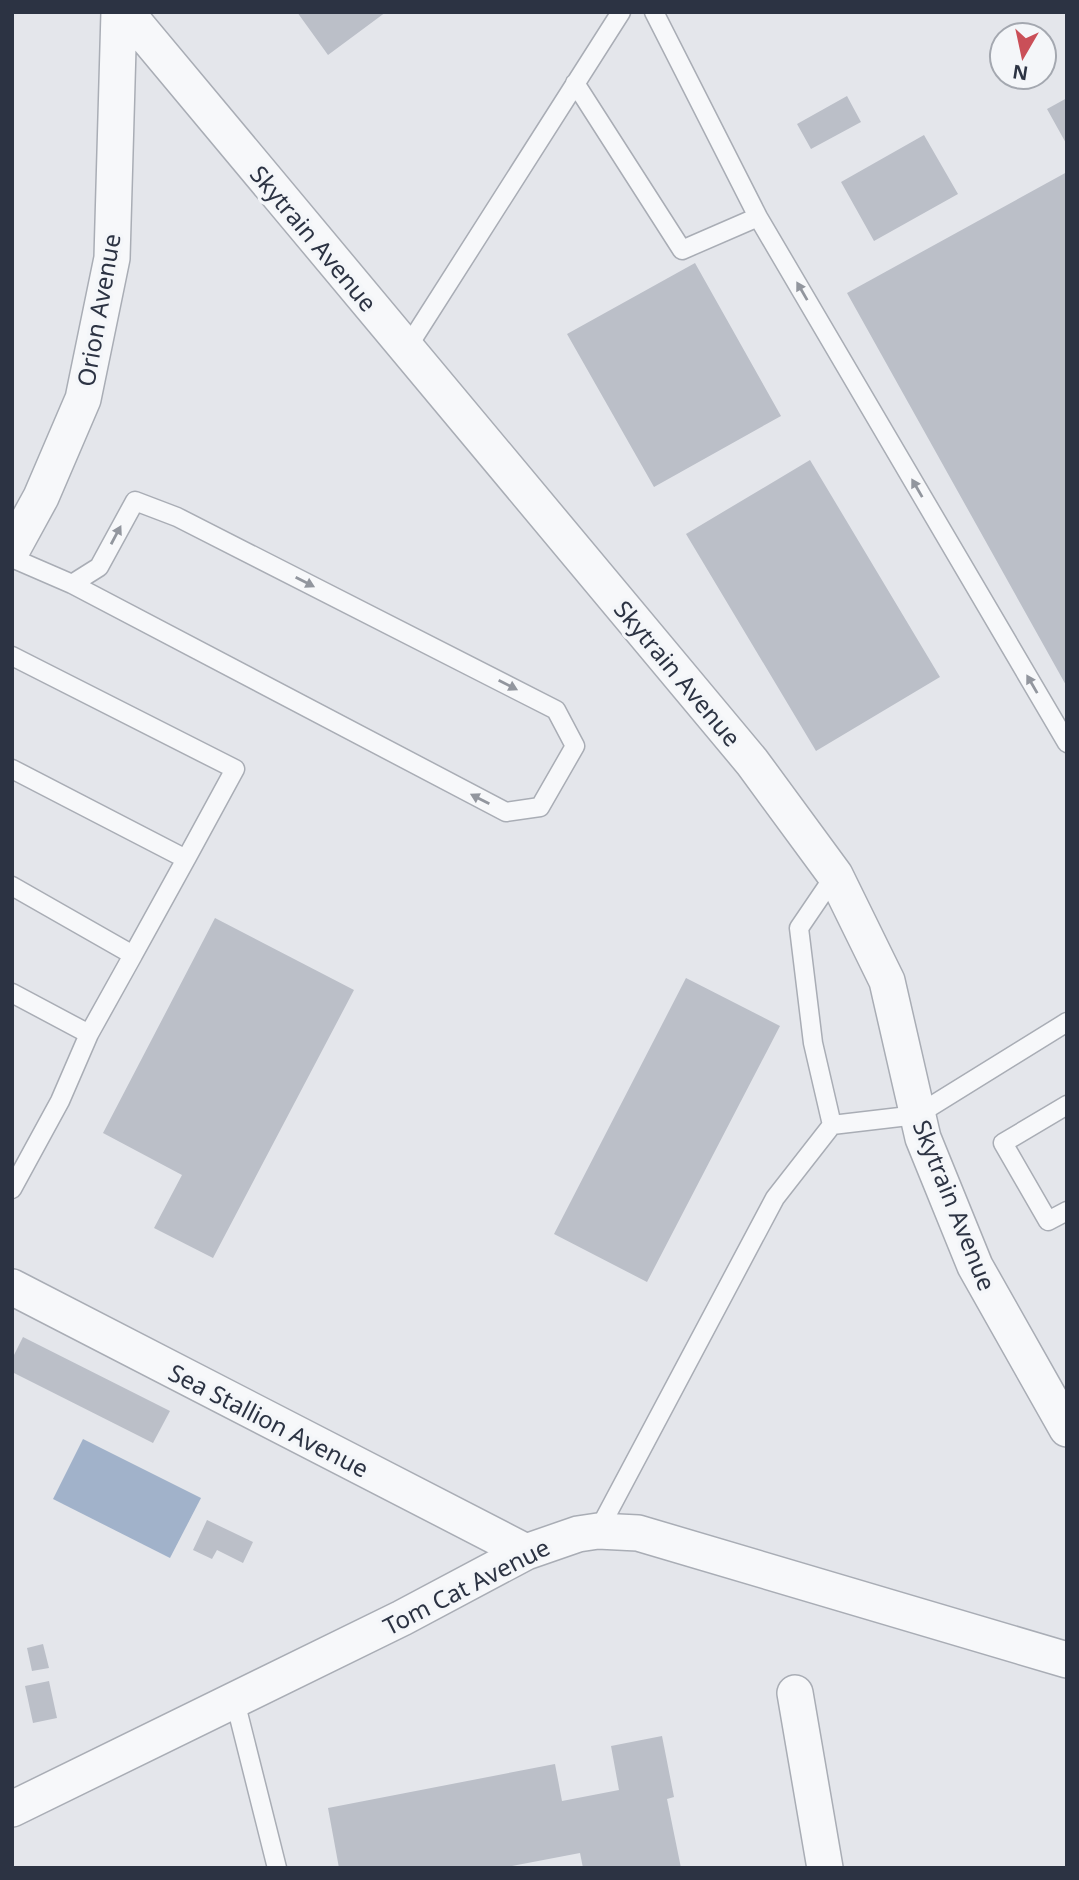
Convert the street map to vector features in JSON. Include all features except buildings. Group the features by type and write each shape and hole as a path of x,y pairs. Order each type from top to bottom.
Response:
{"street":[{"name":"Orion Avenue","path":"12,550 41,497 83,399 112,258 118,12"},
{"name":"Skytrain Avenue","path":"126,12 752,762 835,875 887,981 923,1138 975,1266 1067,1429"},
{"name":"Sea Stallion Avenue","path":"12,1287 526,1552"},
{"name":"Tom Cat Avenue","path":"12,1810 402,1618 526,1552 555,1540 598,1531 638,1533 1067,1660"},
{"path":"795,1693 825,1868"}],"lane":[{"path":"407,348 621,12"},
{"path":"654,12 758,217 1067,743"},
{"path":"575,83 682,250 758,217"},
{"path":"12,558 72,584 506,812 540,807 575,746 556,710 177,517 135,501 99,567 72,584"},
{"path":"12,656 235,769 89,1034 60,1101 12,1189"},
{"path":"12,769 186,859"},
{"path":"832,1125 813,1043 799,929 835,875"},
{"path":"12,886 132,955"},
{"path":"12,993 89,1034"},
{"path":"598,1531 775,1198 832,1125 918,1115 1067,1023"},
{"path":"1067,1105 1003,1143 1048,1221 1067,1211"},
{"path":"235,1700 277,1868"}],"water":[{"path":"83,1439 201,1498 170,1558 53,1499"}]}
